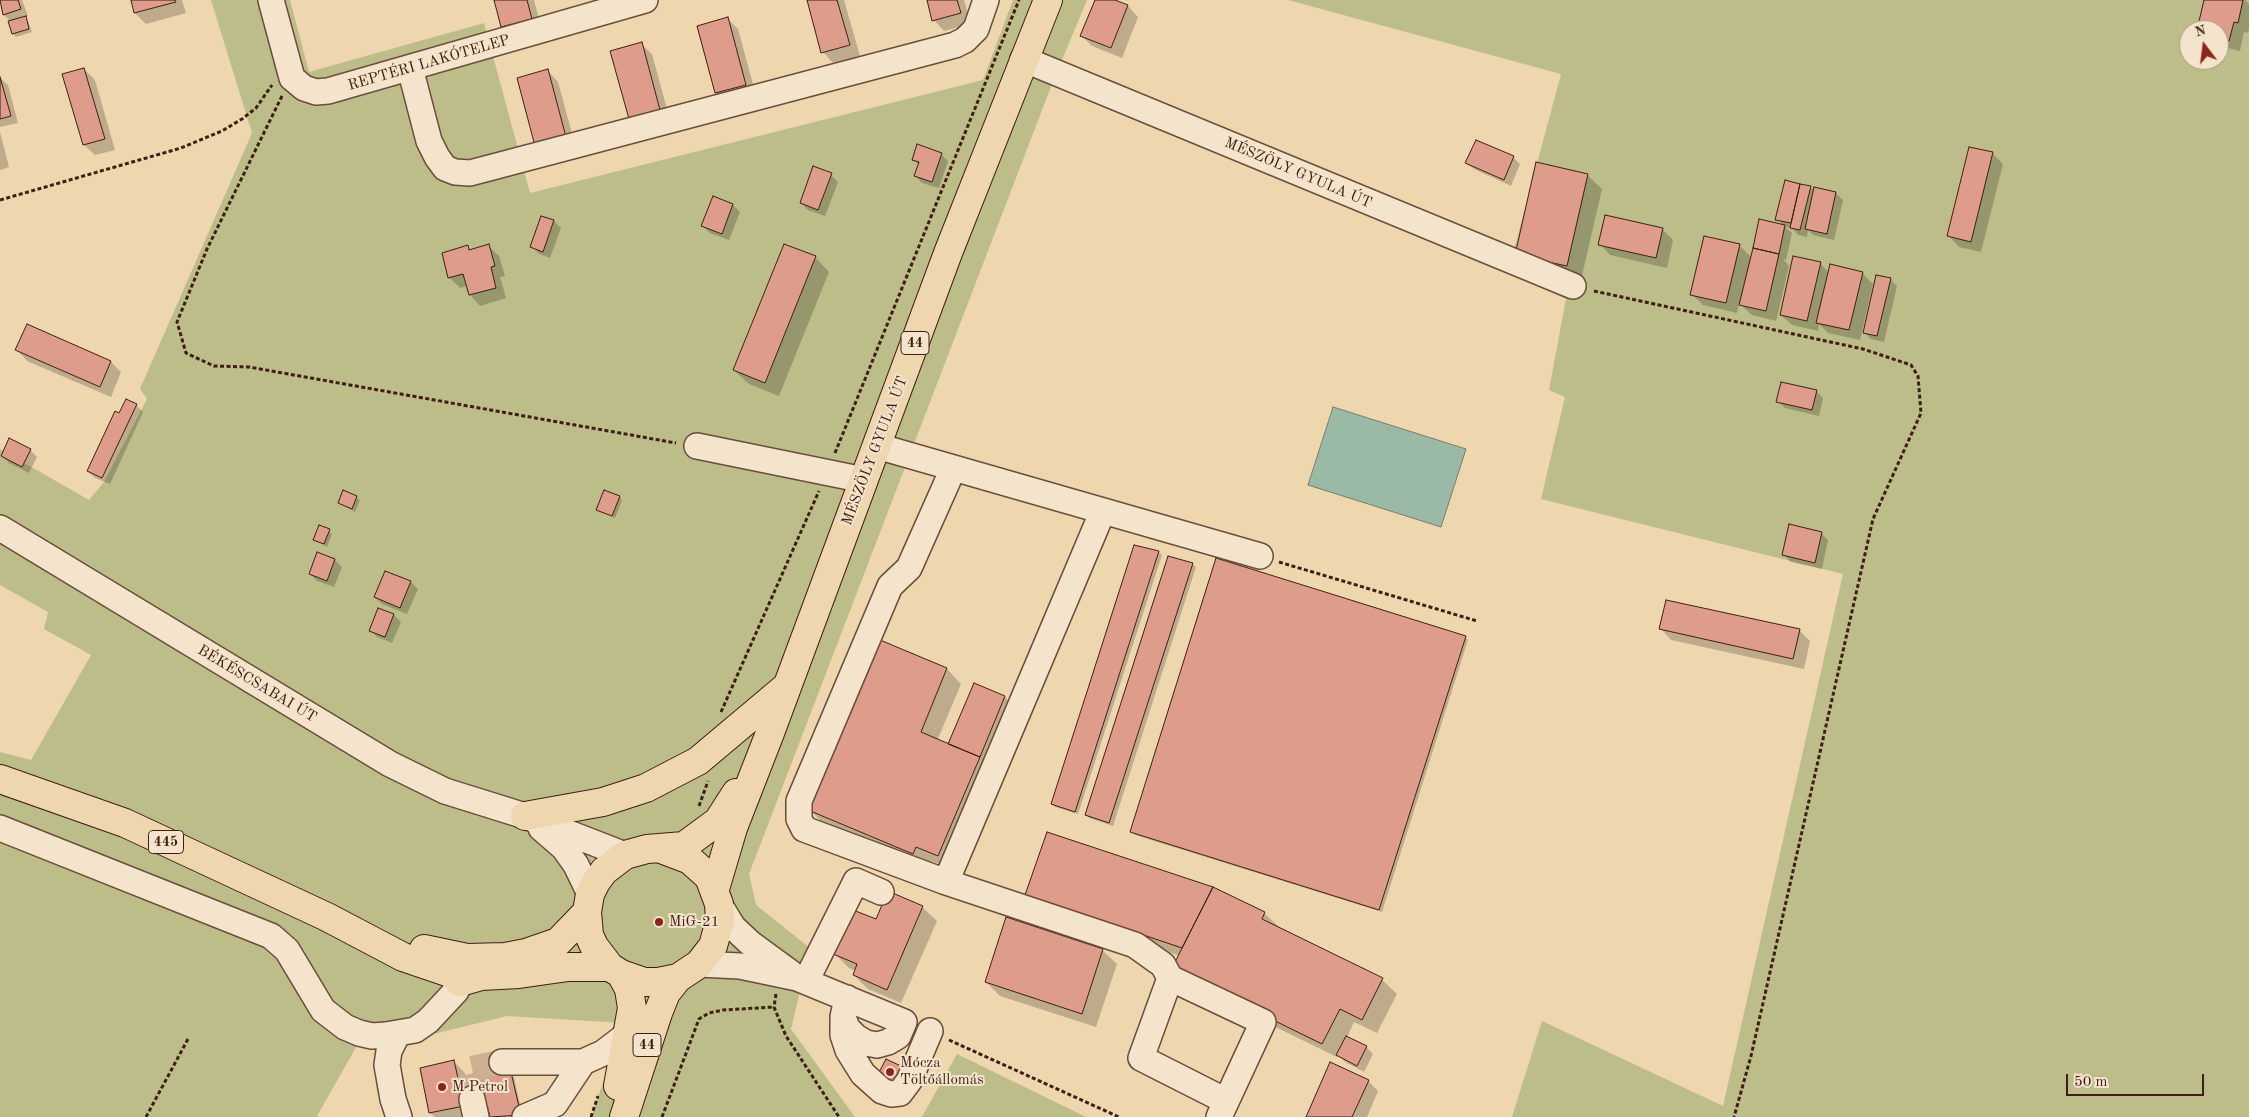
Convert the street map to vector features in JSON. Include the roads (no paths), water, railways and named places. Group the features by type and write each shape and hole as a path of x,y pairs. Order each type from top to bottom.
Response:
{"main road":[{"name":"MÉSZÖLY GYULA ÚT","path":"717,897 733,828 948,253 1048,0"},
{"path":"525,816 603,802 646,788 698,760 786,687"},
{"name":"MÉSZÖLY GYULA ÚT","path":"588,903 604,871 625,856 647,850 684,846 718,820 760,759"},
{"name":"445","path":"0,779 125,823 327,917 403,957 450,973 460,982"},
{"name":"MÉSZÖLY GYULA ÚT","path":"624,1117 666,993 713,946 718,934 720,921 717,897 709,877 690,860 661,849"},
{"name":"445","path":"327,917 428,951 467,958 505,957 550,946 570,931 588,903"},
{"name":"44","path":"588,903 589,935 594,946 616,970 629,989 632,1008 613,1117"},
{"path":"460,982 481,976 519,974 568,967 616,970 644,982 658,982 689,971"}],"street":[{"name":"REPTÉRI LAKÓTELEP","path":"271,0 290,69 304,88 316,92 328,91 645,0"},
{"path":"410,68 429,141 437,157 445,168 455,172 470,173 955,45 965,40 976,29 986,0"},
{"name":"MÉSZÖLY GYULA ÚT","path":"1024,59 1574,286"},
{"path":"697,446 864,480"},
{"path":"877,446 1102,513 1260,556"},
{"path":"953,469 909,568 890,586 800,801 798,811 804,829 946,882 1136,945 1163,965 1170,978 1263,1022 1223,1109 1141,1058 1170,978"},
{"path":"946,882 1102,513"},
{"name":"BÉKÉSCSABAI ÚT","path":"0,528 390,764 445,791 525,816 625,856"},
{"name":"BÉKÉSCSABAI ÚT","path":"525,816 564,848 576,865 588,903"},
{"path":"0,828 271,936 287,950 317,1002 345,1027 365,1034 398,1033 415,1030 428,1021 456,991 460,982"},
{"path":"802,980 856,881 881,892"},
{"path":"717,897 733,927 750,943 802,980 845,1007 843,1035 848,1050 863,1074 882,1091 890,1094 900,1093 910,1081 930,1031"},
{"path":"689,971 740,966 802,980"},
{"path":"398,1033 389,1052 387,1066 393,1099 399,1117"},
{"path":"502,1062 583,1062 603,1053 629,1033"},
{"path":"525,1117 549,1110 583,1062"}],"tunnel":[{"path":"472,1099 465,1070 502,1062"}],"place":[{"name":"MiG-21","path":"659,922"},
{"name":"Mócza Töltőállomás","path":"890,1072"},
{"name":"M Petrol","path":"442,1087"}]}
